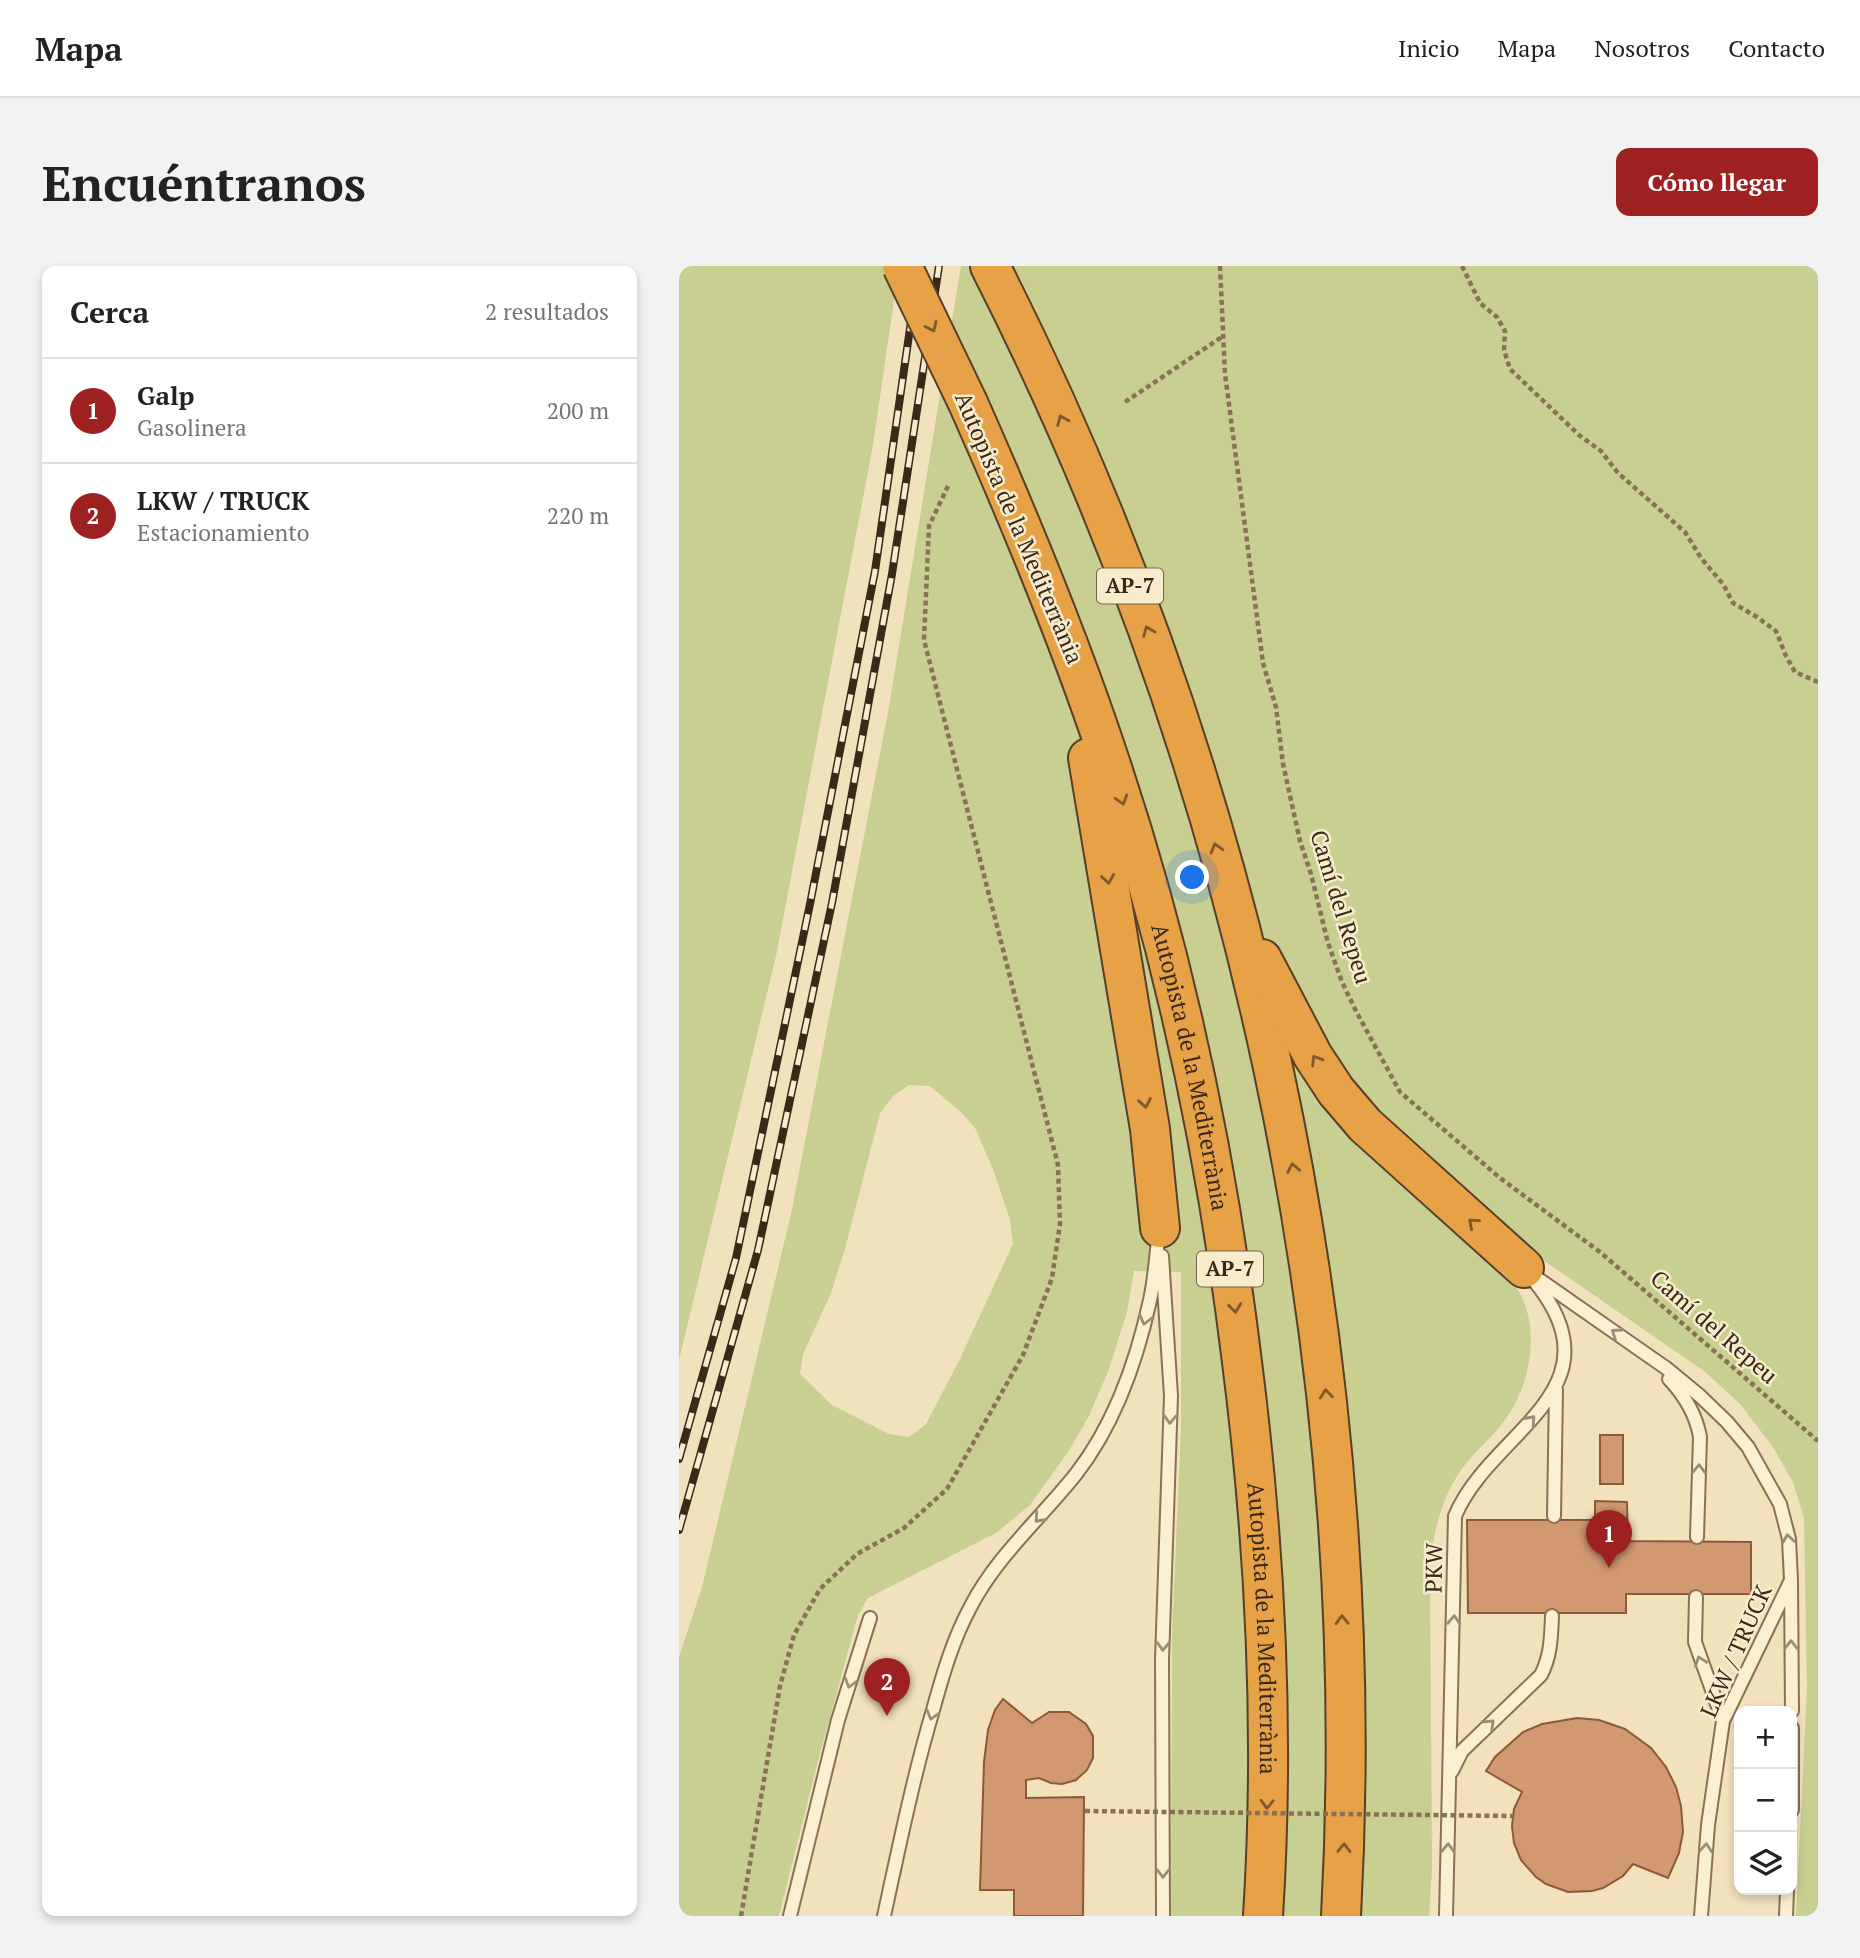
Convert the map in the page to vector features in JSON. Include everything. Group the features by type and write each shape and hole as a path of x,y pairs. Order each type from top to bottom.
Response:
{"highway":[{"name":"Autopista de la Mediterrània","path":"901,266 968,403 1020,520 1069,642 1111,763 1181,1010 1229,1262 1260,1531 1268,1774 1263,1916"},
{"name":"AP-7","path":"991,269 1049,389 1103,516 1154,648 1198,780 1269,1045 1296,1181 1317,1319 1332,1456 1341,1592 1346,1734 1341,1916"},
{"path":"1069,642 1150,1129 1160,1228"},
{"path":"1234,914 1260,955 1313,1056 1336,1091 1364,1125 1524,1268"}],"lane":[{"path":"884,1916 909,1799 950,1653 971,1606 989,1577 1079,1470 1112,1410 1128,1375 1141,1336 1151,1298 1160,1228"},
{"path":"1160,1228 1171,1396 1163,1660 1163,1916"},
{"name":"LKW / TRUCK","path":"1524,1268 1648,1355 1700,1396 1748,1447 1780,1504 1789,1539 1791,1580 1723,1721 1708,1825 1701,1916"},
{"name":"PKW","path":"1446,1916 1455,1516 1471,1487 1545,1405 1556,1389 1564,1354 1562,1335 1549,1302 1524,1268"},
{"path":"1648,1355 1683,1396 1697,1421 1700,1437 1697,1537"},
{"path":"1554,1516 1556,1389"},
{"path":"1791,1580 1792,1706"},
{"path":"1696,1597 1695,1642 1723,1721"},
{"path":"1450,1777 1462,1751 1541,1675 1551,1648 1552,1616"},
{"path":"790,1916 838,1720 870,1618"},
{"path":"1786,1916 1787,1895"}],"path":[{"name":"Camí del Repeu","path":"1220,266 1226,374 1263,663 1276,707 1283,764 1300,841 1328,943 1357,1013 1400,1091 1500,1178 1600,1252 1818,1441"},
{"path":"1462,266 1480,303 1497,317 1505,331 1504,350 1510,369 1685,532 1701,558 1723,584 1733,603 1776,631 1795,673 1818,682"},
{"path":"1125,402 1223,337"},
{"path":"741,1916 780,1686 794,1635 820,1589 857,1554 904,1528 947,1489 1023,1355 1052,1278 1058,1238 1058,1165 924,640 929,526 948,486"},
{"path":"1085,1811 1513,1816"}],"green space":[{"path":"679,266 899,266 873,445 776,956 679,1360"},
{"path":"961,266 1818,266 1818,1916 1796,1916 1807,1688 1804,1518 1793,1482 1773,1447 1740,1404 1704,1371 1511,1238 1494,1261 1516,1286 1530,1323 1531,1341 1525,1377 1511,1411 1464,1466 1447,1494 1439,1516 1430,1563 1432,1868 1429,1916 1171,1916 1172,1633 1181,1430 1181,1272 1134,1271 1127,1312 1109,1369 1089,1416 1068,1452 1030,1505 996,1533 868,1598 858,1615 779,1916 679,1916 679,1657 702,1587 791,1214 889,707","holes":["909,1085 930,1086 975,1128 993,1169 1010,1220 1013,1244 959,1361 926,1424 909,1437 889,1434 832,1405 800,1374 803,1354 831,1293 845,1249 880,1113 893,1096"]}],"building":[{"path":"1600,1435 1623,1435 1623,1484 1600,1484"},
{"path":"1595,1501 1627,1502 1628,1541 1751,1542 1751,1594 1626,1594 1626,1613 1468,1613 1467,1520 1595,1520"},
{"path":"1003,1699 1032,1723 1049,1712 1069,1712 1086,1724 1093,1736 1093,1758 1087,1770 1076,1780 1062,1784 1039,1778 1026,1780 1026,1798 1084,1797 1083,1916 1014,1916 1014,1890 980,1890 984,1762 988,1730 995,1710"},
{"path":"1577,1718 1599,1720 1625,1729 1651,1748 1666,1767 1676,1787 1681,1806 1683,1832 1679,1853 1668,1878 1633,1864 1623,1876 1603,1888 1568,1892 1546,1884 1521,1860 1514,1843 1512,1826 1514,1809 1522,1792 1486,1771 1495,1757 1523,1732 1542,1724"}],"railway":[{"path":"679,1459 736,1258 810,904 875,571 919,266"},
{"path":"679,1530 758,1250 832,903 892,574 939,266"}],"place":[{"name":"Galp","path":"1609,1568"},
{"name":"LKW / TRUCK","path":"887,1716"}]}
